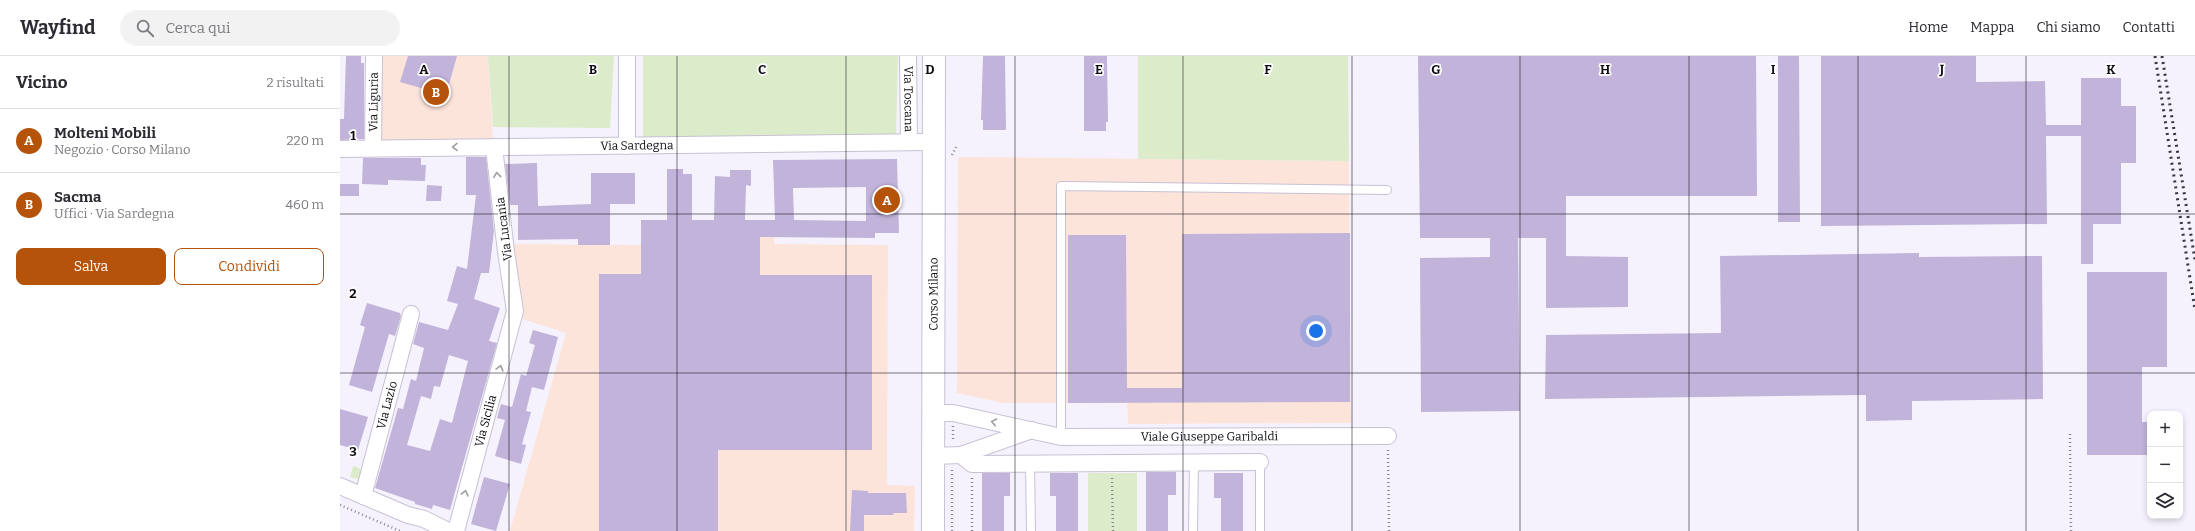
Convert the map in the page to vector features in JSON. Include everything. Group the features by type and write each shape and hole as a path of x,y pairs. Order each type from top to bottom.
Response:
{"main road":[{"name":"Corso Milano","path":"933,531 934,56"}],"street":[{"name":"Via Liguria","path":"373,148 374,56"},
{"path":"627,56 627,146"},
{"name":"Via Toscana","path":"908,56 909,142"},
{"name":"Via Sardegna","path":"340,148 934,142"},
{"name":"Via Lucania","path":"494,147 506,252 515,310"},
{"name":"Via Sicilia","path":"456,531 515,310"},
{"name":"Via Lazio","path":"363,496 411,314"},
{"name":"Viale Giuseppe Garibaldi","path":"933,413 952,413 1060,437 1388,436"},
{"path":"967,460 1032,430"},
{"path":"933,456 1030,464 1260,462"},
{"path":"340,486 408,515 424,519 448,531"},
{"path":"408,515 426,531"}],"lane":[{"path":"1060,437 1060,186 1387,190"},
{"path":"1260,462 1260,531"},
{"path":"1193,531 1194,463"},
{"path":"1030,464 1030,531"}],"path":[{"path":"2070,434 2071,531"},
{"path":"1388,436 1389,531"},
{"path":"967,460 972,531"},
{"path":"1112,463 1113,531"},
{"path":"340,505 400,531"}],"shaded area":[{"path":"381,56 488,56 493,140 381,143"},
{"path":"958,157 1349,161 1351,423 1128,424 1127,403 1003,403 957,393"},
{"path":"641,220 775,220 774,244 888,245 887,485 915,486 914,531 510,531 566,333 519,318 510,244 641,245"}],"green space":[{"path":"488,56 614,56 610,128 493,127"},
{"path":"643,56 898,56 896,137 643,139"},
{"path":"1138,56 1348,56 1349,161 1138,159"},
{"path":"355,466 362,470 361,480 350,477 353,467"},
{"path":"1088,473 1137,473 1137,531 1088,531"}],"building":[{"path":"346,56 361,56 361,63 364,63 364,139 340,140 340,119 344,119"},
{"path":"408,56 457,56 446,95 400,82"},
{"path":"983,56 1005,56 1006,130 983,130 983,120 981,120"},
{"path":"1084,56 1107,56 1108,122 1106,122 1106,131 1084,131"},
{"path":"1418,56 1756,56 1757,196 1566,196 1566,256 1628,257 1628,307 1546,308 1546,238 1518,238 1520,411 1421,412 1420,258 1490,257 1490,238 1420,238"},
{"path":"1778,56 1799,56 1800,222 1778,222"},
{"path":"1821,56 1976,56 1976,82 2045,81 2046,125 2081,125 2081,78 2121,78 2121,106 2136,106 2136,163 2121,163 2121,224 2093,224 2093,264 2081,264 2081,136 2046,136 2047,224 1821,226"},
{"path":"466,157 486,157 494,231 489,273 481,273 474,299 500,308 489,341 497,343 450,510 433,505 432,509 375,488 398,408 403,409 411,379 416,381 424,348 413,344 419,322 448,330 458,304 447,301 457,266 467,269 476,195 466,195","holes":["449,355 468,361 452,423 440,419 430,451 407,445 421,396 431,399 434,386 440,387"]},
{"path":"363,158 421,158 421,165 426,165 425,181 388,180 388,185 362,184"},
{"path":"897,159 899,233 875,233 875,238 760,237 760,275 872,275 872,450 718,450 718,531 599,531 599,274 641,274 641,220 667,220 667,169 683,169 683,174 692,174 692,220 714,220 715,176 730,177 730,170 751,170 751,186 746,185 745,220 775,220 773,160","holes":["866,187 866,221 794,220 793,188"]},
{"path":"537,163 538,206 591,204 591,173 635,173 635,204 610,204 610,245 578,245 578,239 518,240 518,205 510,205 505,164"},
{"path":"340,184 359,184 359,196 340,196"},
{"path":"427,185 442,186 441,201 426,201"},
{"path":"1350,233 1350,402 1068,403 1068,235 1126,235 1127,388 1182,388 1182,234"},
{"path":"1919,253 1919,257 2042,256 2043,399 1912,401 1912,420 1866,421 1866,395 1545,399 1546,335 1721,333 1720,256"},
{"path":"2087,272 2167,272 2167,367 2142,367 2142,422 2147,422 2147,455 2087,455"},
{"path":"367,303 400,313 401,316 395,336 389,334 372,392 349,385 365,327 360,325"},
{"path":"533,330 558,337 544,390 532,387 526,411 531,412 522,444 526,445 521,464 495,456 505,420 497,418 501,404 512,407 521,374 526,376 535,345 529,343"},
{"path":"340,409 368,417 358,450 340,445"},
{"path":"1146,472 1176,472 1176,495 1168,495 1168,531 1146,531"},
{"path":"982,473 1010,473 1010,496 1004,496 1004,531 982,531"},
{"path":"1050,473 1078,473 1078,531 1056,531 1056,496 1050,496"},
{"path":"1214,473 1243,473 1243,531 1221,531 1221,498 1214,498"},
{"path":"484,477 510,484 496,531 471,524"},
{"path":"852,490 868,491 868,493 906,493 907,513 894,513 893,515 864,515 864,531 850,531"}],"railway":[{"path":"2155,56 2195,310"},
{"path":"2162,56 2195,260"}],"place":[{"name":"Sacma","path":"436,92"},
{"name":"Molteni Mobili","path":"887,200"}]}
